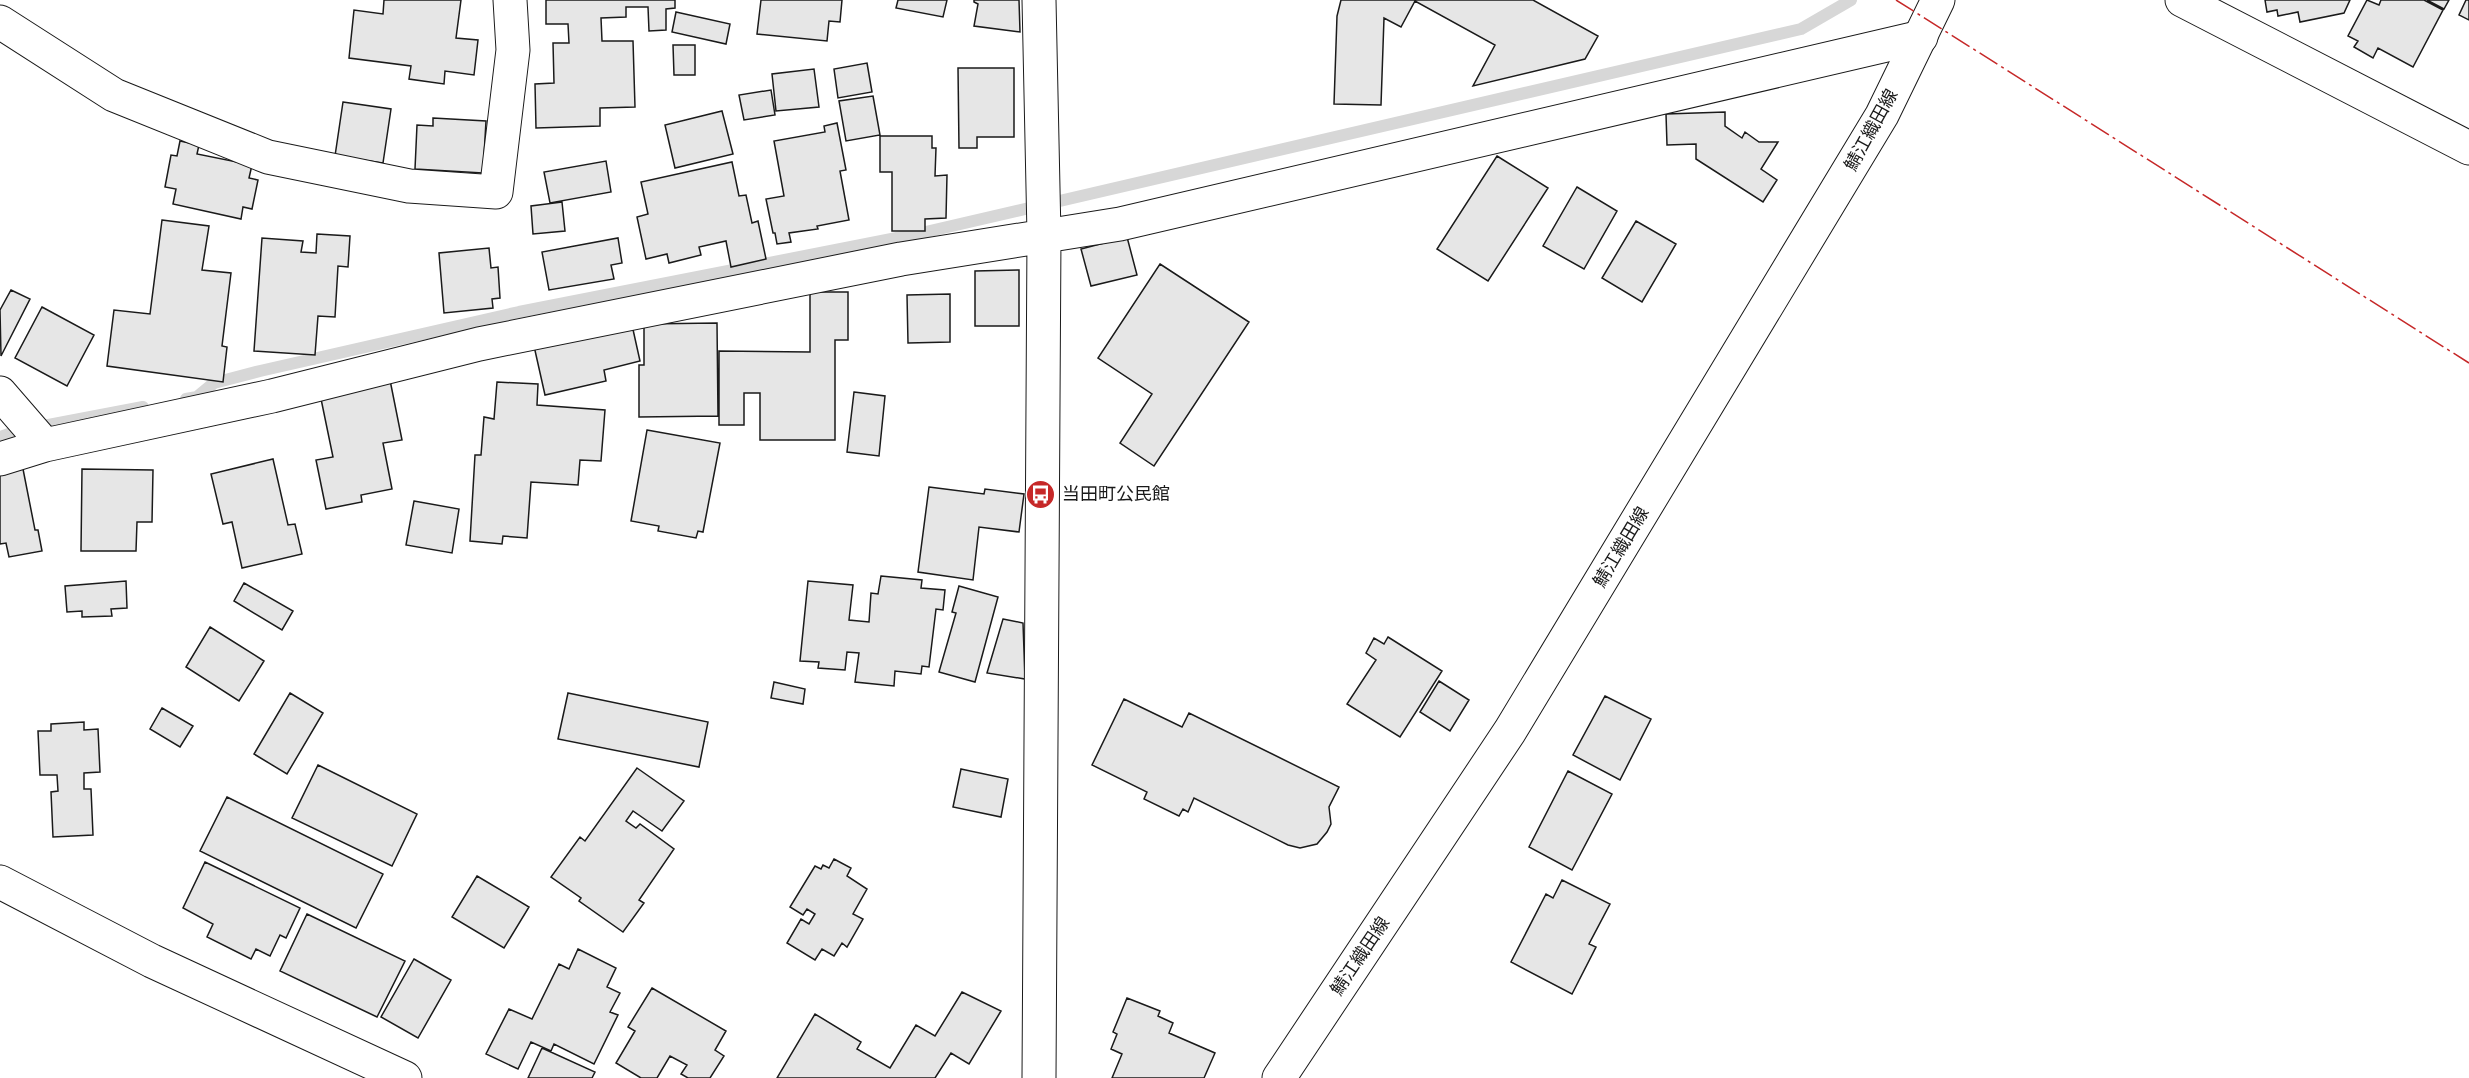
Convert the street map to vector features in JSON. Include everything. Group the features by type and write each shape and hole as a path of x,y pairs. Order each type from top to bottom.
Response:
{"street":[{"path":"0,22 114,95 268,157 408,186 496,192 513,50 510,0"},
{"path":"1039,0 1044,235 1039,1078"},
{"name":"鯖江織田線","path":"1279,1078 1516,721 1882,115 1938,0"},
{"path":"2182,0 2469,148"},
{"path":"0,459 45,445 272,396 479,344 900,259 1120,224 1921,37"},
{"path":"0,393 45,445"},
{"path":"0,882 152,961 405,1078"}],"building":[{"path":"384,0 461,0 456,38 478,40 474,75 445,71 444,84 409,79 411,66 349,58 354,10 383,14"},
{"path":"546,0 675,0 675,8 666,9 666,30 649,31 648,7 626,7 626,17 601,18 602,41 633,41 635,107 600,108 600,126 536,128 535,84 554,83 553,43 569,43 568,24 546,24"},
{"path":"761,0 842,0 840,22 829,21 827,41 757,34"},
{"path":"898,0 947,0 943,17 896,8"},
{"path":"974,0 1019,0 1020,32 974,26 978,4"},
{"path":"1341,0 1533,0 1598,36 1585,59 1473,86 1495,45 1415,1 1401,27 1384,18 1381,105 1334,104 1337,16"},
{"path":"2265,0 2350,0 2344,13 2300,22 2298,12 2278,16 2277,10 2267,12"},
{"path":"2367,0 2379,5 2381,0 2424,0 2443,10 2413,67 2378,48 2373,58 2354,47 2358,41 2348,36"},
{"path":"2427,0 2449,0 2444,9"},
{"path":"2466,0 2469,0 2469,20 2459,15"},
{"path":"676,12 730,24 726,44 672,32"},
{"path":"673,45 695,45 695,75 674,75"},
{"path":"867,63 872,92 838,98 834,69"},
{"path":"958,68 1014,68 1014,137 977,137 977,148 959,148"},
{"path":"814,69 819,107 776,111 772,74"},
{"path":"771,90 775,115 744,120 739,95"},
{"path":"873,96 880,135 846,141 839,101"},
{"path":"343,102 391,109 383,163 335,156"},
{"path":"722,111 733,154 675,168 665,125"},
{"path":"1725,112 1725,126 1742,138 1745,132 1759,142 1778,142 1761,169 1777,180 1763,202 1696,159 1696,144 1667,145 1666,114"},
{"path":"433,118 486,121 483,173 415,169 417,125 433,126"},
{"path":"837,123 846,170 840,171 849,220 817,226 818,229 789,233 791,242 777,244 766,199 784,196 774,141 825,132 824,126"},
{"path":"880,136 932,136 932,148 936,148 935,176 947,175 946,218 925,219 925,231 892,231 892,172 880,172"},
{"path":"180,141 199,145 197,154 252,165 249,178 258,180 252,209 243,207 241,219 173,204 176,189 165,187 171,155 177,156"},
{"path":"1497,156 1548,188 1488,281 1437,249"},
{"path":"606,161 611,192 550,203 544,172"},
{"path":"732,162 739,196 746,195 752,223 758,221 766,259 731,267 726,241 699,247 701,255 669,263 667,254 646,259 637,217 648,214 641,182"},
{"path":"1577,187 1617,211 1584,269 1543,246"},
{"path":"562,202 565,231 533,234 531,206"},
{"path":"162,220 209,226 202,270 231,273 222,346 227,347 223,382 107,366 114,310 150,314"},
{"path":"1636,221 1676,244 1642,302 1602,278"},
{"path":"317,234 350,236 348,267 338,266 335,317 318,316 315,355 254,351 262,238 303,241 301,252 316,253"},
{"path":"1127,237 1137,275 1091,286 1081,249"},
{"path":"618,238 622,263 611,265 614,279 549,290 542,252"},
{"path":"489,248 491,268 498,267 500,298 492,299 493,308 444,313 439,253"},
{"path":"1160,264 1249,322 1154,466 1120,443 1152,394 1098,358"},
{"path":"1019,270 1019,326 975,326 975,271"},
{"path":"11,290 30,299 1,356 0,310"},
{"path":"810,292 848,292 848,340 835,340 835,440 760,440 760,393 744,393 744,425 719,425 719,351 810,352"},
{"path":"950,294 950,342 908,343 907,295"},
{"path":"42,307 94,335 67,386 15,358"},
{"path":"717,323 718,416 639,417 639,365 644,365 644,324"},
{"path":"632,325 640,361 604,370 606,381 545,395 534,346"},
{"path":"390,380 402,440 383,443 392,489 361,495 362,502 326,509 316,460 333,457 320,394"},
{"path":"497,382 538,384 537,405 605,410 601,461 580,460 578,485 531,482 527,538 503,536 502,544 470,541 475,455 481,455 484,417 494,419"},
{"path":"854,392 885,396 879,456 847,452"},
{"path":"647,430 720,443 703,532 698,531 696,538 658,531 659,526 631,521"},
{"path":"273,459 288,525 295,524 302,554 242,568 232,522 223,524 211,474"},
{"path":"23,469 35,530 38,530 42,551 9,557 6,543 0,544 0,473"},
{"path":"82,469 153,470 152,522 137,522 136,551 81,551"},
{"path":"929,487 984,494 985,489 1024,494 1019,532 979,527 973,580 918,572"},
{"path":"414,501 459,509 452,553 406,545"},
{"path":"881,576 922,580 921,588 945,590 943,610 936,609 929,667 922,666 921,674 895,671 894,686 855,682 859,653 847,652 845,670 818,668 819,662 800,661 808,581 853,585 849,620 869,622 871,593 878,594"},
{"path":"126,581 127,608 111,609 112,616 82,617 82,611 67,612 65,586"},
{"path":"244,583 293,611 282,630 234,601"},
{"path":"959,586 998,597 975,682 939,672 956,613 952,612"},
{"path":"1003,619 1023,623 1025,679 987,673"},
{"path":"210,627 264,661 239,701 186,667"},
{"path":"1388,637 1442,671 1400,737 1347,704 1376,660 1366,653 1374,638 1384,644"},
{"path":"1439,681 1469,700 1450,731 1420,712"},
{"path":"774,682 805,689 803,704 771,698"},
{"path":"290,693 323,713 287,774 254,754"},
{"path":"568,693 708,722 699,767 558,739"},
{"path":"1605,696 1651,719 1620,780 1573,755"},
{"path":"1124,699 1182,727 1189,713 1339,787 1329,807 1331,824 1327,832 1317,844 1300,848 1288,845 1194,798 1188,812 1183,809 1179,816 1144,799 1147,792 1092,765"},
{"path":"162,708 193,726 180,747 150,729"},
{"path":"84,722 84,730 98,729 100,772 84,773 84,789 91,789 93,835 53,837 51,792 58,791 57,775 40,775 38,731 51,731 51,724"},
{"path":"318,765 417,814 392,866 292,818"},
{"path":"637,768 684,801 662,831 633,811 626,821 636,828 640,824 674,849 639,900 644,903 623,932 579,901 581,898 551,877 580,837 585,841"},
{"path":"961,769 1008,779 1001,817 953,807"},
{"path":"1568,771 1612,794 1572,870 1529,847"},
{"path":"227,797 383,874 356,928 200,851"},
{"path":"834,859 851,868 847,876 867,889 853,914 863,919 847,947 842,943 834,956 822,949 815,960 787,943 801,919 809,924 815,914 807,909 803,915 790,907 815,866 821,869 823,865 829,868"},
{"path":"205,862 300,908 286,938 280,935 270,956 256,949 251,959 207,937 213,924 183,908"},
{"path":"477,876 529,907 504,948 452,917"},
{"path":"1562,880 1610,904 1589,944 1596,947 1572,994 1511,962 1546,894 1553,898"},
{"path":"307,914 405,961 377,1017 280,971"},
{"path":"578,949 616,968 607,987 620,993 610,1012 618,1015 594,1064 554,1044 551,1051 531,1042 518,1069 486,1054 509,1009 532,1019 559,964 569,969"},
{"path":"414,959 451,980 418,1038 381,1017"},
{"path":"652,988 726,1031 715,1050 724,1056 710,1078 688,1078 681,1074 687,1065 670,1056 657,1078 641,1078 616,1063 635,1031 628,1027"},
{"path":"962,992 1001,1011 969,1064 951,1053 935,1078 777,1078 815,1014 861,1042 857,1049 890,1068 916,1025 935,1036"},
{"path":"1127,998 1160,1011 1158,1016 1173,1023 1169,1033 1215,1053 1204,1078 1112,1078 1122,1054 1111,1049 1117,1034 1113,1032"},
{"path":"542,1048 595,1072 592,1078 528,1078"}],"waterway":[{"path":"186,399 197,397 214,383 260,371 519,312 917,234 1801,29 1851,0"},
{"path":"0,437 17,431 143,407"}],"power":[{"path":"1896,0 2469,363"}],"place":[{"name":"当田町公民館","path":"1041,494"}]}
